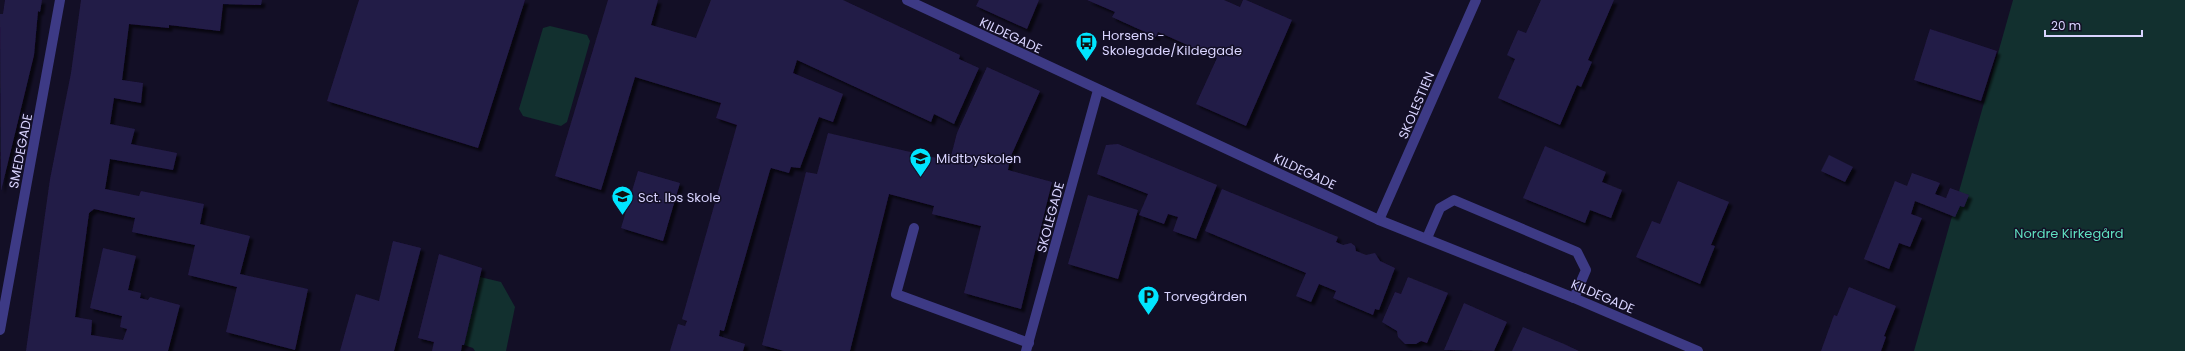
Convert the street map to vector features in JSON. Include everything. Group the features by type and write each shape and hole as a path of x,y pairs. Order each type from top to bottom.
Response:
{"street":[{"name":"SMEDEGADE","path":"0,330 60,0"},
{"name":"KILDEGADE","path":"907,0 1379,220 1574,298 1698,351"},
{"name":"SKOLESTIEN","path":"1379,220 1396,186 1476,0"},
{"name":"SKOLEGADE","path":"1028,347 1098,90"},
{"path":"1427,238 1440,208 1454,200 1577,252 1586,270 1574,298"},
{"path":"914,228 896,294 1028,347"}],"green space":[{"name":"Nordre Kirkegård","path":"2013,0 2185,0 2185,351 1914,351"},
{"path":"550,26 587,35 590,41 567,122 561,126 523,116 519,109 543,28"},
{"path":"480,277 501,282 515,307 506,351 475,351 473,348 464,345"}],"building":[{"path":"5,0 42,0 40,12 38,11 34,55 1,191 0,14 3,14"},
{"path":"81,0 262,0 261,5 223,4 220,31 169,25 169,28 129,24 122,80 143,83 141,103 114,98 110,124 135,129 131,144 177,153 173,170 110,159 105,189 139,196 141,191 204,204 200,224 250,236 240,274 308,289 295,350 226,332 237,287 188,275 195,245 132,232 135,218 94,209 89,213 75,317 92,320 91,335 123,340 127,329 120,327 122,316 90,308 103,248 136,256 128,290 141,293 140,298 148,300 150,297 180,305 168,351 26,351 50,179 71,73"},
{"path":"359,0 525,0 478,148 327,101"},
{"path":"608,0 658,0 651,25 696,38 711,0 843,0 960,55 959,59 979,68 954,124 934,114 931,122 797,60 793,73 843,94 833,122 819,117 800,168 791,167 789,173 771,168 770,170 724,331 720,330 719,336 745,344 743,351 670,351 678,324 685,326 687,321 682,319 737,125 716,118 721,103 635,77 601,190 555,176"},
{"path":"979,0 1039,0 1027,29 976,6"},
{"path":"1087,0 1224,0 1240,7 1243,0 1246,0 1292,20 1246,126 1196,104 1217,58 1158,32 1156,37 1112,17 1115,12"},
{"path":"1541,0 1614,0 1588,60 1592,62 1581,87 1577,85 1560,125 1498,98 1515,59 1507,55 1518,30 1526,33"},
{"path":"1930,29 1997,51 1981,101 1914,80"},
{"path":"987,67 1040,91 1010,158 1008,170 1052,182 1021,309 964,293 981,226 932,214 934,206 889,194 850,351 784,351 762,345 806,172 817,174 828,133 945,160 947,154 951,156 957,133"},
{"path":"1118,144 1217,185 1196,239 1173,231 1178,217 1168,214 1164,224 1139,215 1148,194 1097,174 1106,145"},
{"path":"1545,146 1606,172 1602,182 1622,190 1611,218 1590,210 1585,223 1523,198"},
{"path":"1829,155 1853,167 1845,182 1821,171"},
{"path":"638,171 680,183 663,241 621,228"},
{"path":"1912,173 1940,183 1935,194 1946,198 1950,188 1969,195 1964,207 1960,206 1955,217 1915,201 1911,214 1922,218 1910,247 1899,243 1889,269 1864,259 1895,181 1907,186"},
{"path":"1678,181 1729,202 1711,245 1715,246 1700,284 1636,257 1652,221 1660,224"},
{"path":"1222,189 1338,237 1336,242 1343,245 1351,243 1355,246 1356,251 1366,255 1375,253 1380,261 1395,268 1379,310 1375,309 1373,315 1333,298 1336,291 1319,284 1311,302 1296,296 1306,273 1205,231"},
{"path":"1088,195 1138,210 1118,279 1068,264"},
{"path":"393,241 421,248 394,351 340,351 356,294 379,301"},
{"path":"439,254 482,268 464,345 462,345 461,351 432,351 434,342 418,338"},
{"path":"1408,277 1448,293 1427,343 1421,341 1416,344 1405,344 1398,337 1397,331 1382,322 1395,292 1401,294"},
{"path":"1849,287 1896,306 1884,336 1886,337 1881,351 1821,351 1834,315 1837,316"},
{"path":"1464,303 1507,322 1494,351 1444,350"},
{"path":"1523,327 1564,344 1579,351 1512,351"}],"place":[{"name":"Horsens - Skolegade/Kildegade","path":"1086,62"},
{"name":"Midtbyskolen","path":"920,178"},
{"name":"Sct. Ibs Skole","path":"623,216"},
{"name":"Torvegården","path":"1148,316"}]}
